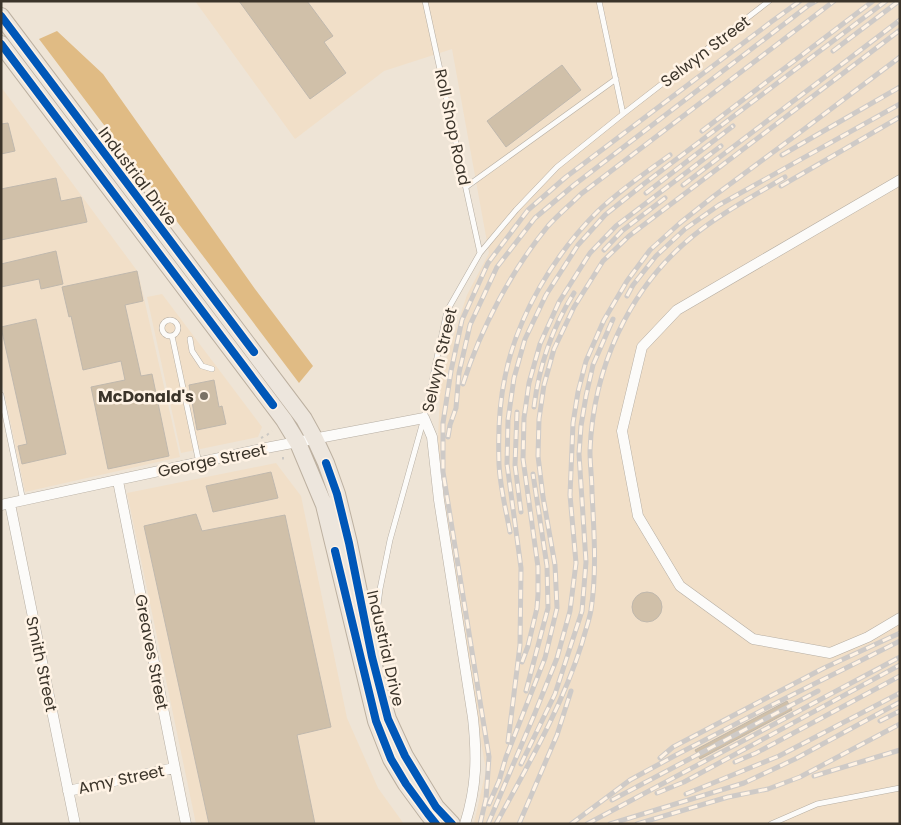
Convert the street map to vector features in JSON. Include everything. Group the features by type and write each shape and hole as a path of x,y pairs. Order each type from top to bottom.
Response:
{"highway":[{"name":"Industrial Drive","path":"1,16 301,414 315,439 326,463 339,502 379,689 388,719 433,815"},
{"name":"Industrial Drive","path":"1,44 284,420 298,442 324,505 376,721 391,759 406,784 433,815 452,824"}],"street":[{"path":"900,180 677,310 642,347 622,431 638,516 680,586 752,639 830,653 868,637 900,618"},
{"name":"George Street","path":"6,504 298,442 424,418"},
{"name":"Selwyn Street","path":"424,418 432,437 439,500 473,718 476,751 475,777 470,808 465,824"},
{"name":"Greaves Street","path":"118,481 186,824"},
{"name":"Smith Street","path":"6,504 75,824"},
{"name":"Amy Street","path":"68,791 174,768"}],"lane":[{"name":"Roll Shop Road","path":"425,1 480,253"},
{"path":"599,1 623,114"},
{"name":"Selwyn Street","path":"424,418 447,311 480,253 516,210 557,168 623,114 769,1"},
{"path":"466,187 616,79"},
{"path":"172,336 199,464"},
{"path":"190,338 192,351 202,366 212,369"},
{"path":"1,395 23,501"},
{"path":"372,657 380,590 390,540 424,418"},
{"path":"771,824 817,804 900,788"}],"path":[{"path":"254,440 268,436 272,431"}],"shaded area":[{"path":"195,1 900,1 900,823 474,823 486,770 457,605 437,459 441,374 467,295 489,253 452,49 384,71 295,139"},
{"path":"57,31 103,74 255,289 313,366 299,383 39,39"},
{"path":"1,87 138,272 180,457 25,492 1,378"},
{"path":"162,294 262,427 258,437 181,453 147,297"},
{"path":"276,463 301,496 347,718 378,788 404,824 196,824 127,493"}],"building":[{"path":"239,1 307,1 333,36 324,42 346,73 310,99"},
{"path":"562,65 581,90 506,147 487,121"},
{"path":"8,123 15,151 1,154 1,124"},
{"path":"56,178 61,201 81,197 87,222 1,240 1,189"},
{"path":"56,251 63,284 41,289 39,279 1,287 1,264"},
{"path":"137,271 143,301 125,305 141,376 152,374 169,456 108,469 91,387 125,380 121,361 83,370 71,316 69,317 62,287"},
{"path":"36,319 66,454 22,464 18,446 27,444 1,327"},
{"name":"McDonald's","path":"214,380 219,407 222,406 226,424 197,430 189,385"},
{"path":"271,472 278,498 213,512 206,486"},
{"path":"196,514 202,531 285,515 331,727 297,735 315,824 209,824 144,526"},
{"path":"647,592 658,596 662,607 658,618 647,622 636,618 632,607 636,596"},
{"path":"787,701 792,710 700,759 695,750"}],"railway":[{"path":"480,824 486,799 489,757 443,472 443,423 451,371 462,320 488,263 528,210 566,177 800,1"},
{"path":"448,437 456,408 459,373 470,325 497,267 535,218 574,185 816,1"},
{"path":"463,384 470,363 498,301 534,243 548,226 581,194 834,1"},
{"path":"702,131 873,1"},
{"path":"508,742 520,645 521,568 507,464 508,420 514,378 525,339 546,295 578,245 605,215 886,1"},
{"path":"833,51 899,1"},
{"path":"683,185 900,20"},
{"path":"489,804 545,658 557,608 555,565 538,456 539,419 544,385 554,349 574,307 603,261 629,236 900,30"},
{"path":"488,824 557,658 570,611 576,563 570,495 573,423 586,361 604,320 627,281 650,250 680,223 900,57"},
{"path":"782,155 900,87"},
{"path":"627,296 633,285 656,256 685,229 719,205 900,104"},
{"path":"781,186 900,117"},
{"path":"646,193 733,126"},
{"path":"522,662 537,608 538,594 538,567 523,459 524,418 529,383 540,344 559,302 590,253 616,226 721,146"},
{"path":"510,532 500,473 499,432 501,398 518,332 528,309 552,267 582,228 615,196 670,155"},
{"path":"496,824 532,758 565,690 582,643 591,610 594,537 590,451 593,420 598,390 618,333 650,280 670,257 693,236 715,220 785,177"},
{"path":"604,250 622,231 665,198"},
{"path":"534,407 543,362 559,320 574,293"},
{"path":"521,764 555,694 582,611 586,562 579,454 581,426 593,365 613,319"},
{"path":"517,412 515,465 521,512"},
{"path":"526,691 548,608 547,566 533,474"},
{"path":"660,758 673,747 824,668 900,633"},
{"path":"571,824 630,780 776,703 900,641"},
{"path":"587,824 900,657"},
{"path":"657,793 684,782 900,665"},
{"path":"735,762 756,753 900,676"},
{"path":"519,824 557,735 571,691"},
{"path":"612,800 818,691"},
{"path":"686,794 779,756 900,693"},
{"path":"610,824 744,783 795,759 900,702"},
{"path":"880,721 900,711"},
{"path":"637,824 728,797 768,789 800,777 900,724"},
{"path":"814,776 900,750"}],"cycle path":[{"path":"1,16 254,352"},
{"path":"1,44 273,405"},
{"path":"326,463 337,494 349,543 372,657 388,719 405,756 436,807 452,824"},
{"path":"335,551 376,721 391,759 406,784 436,824"}],"place":[{"name":"McDonald's","path":"204,396"}]}
